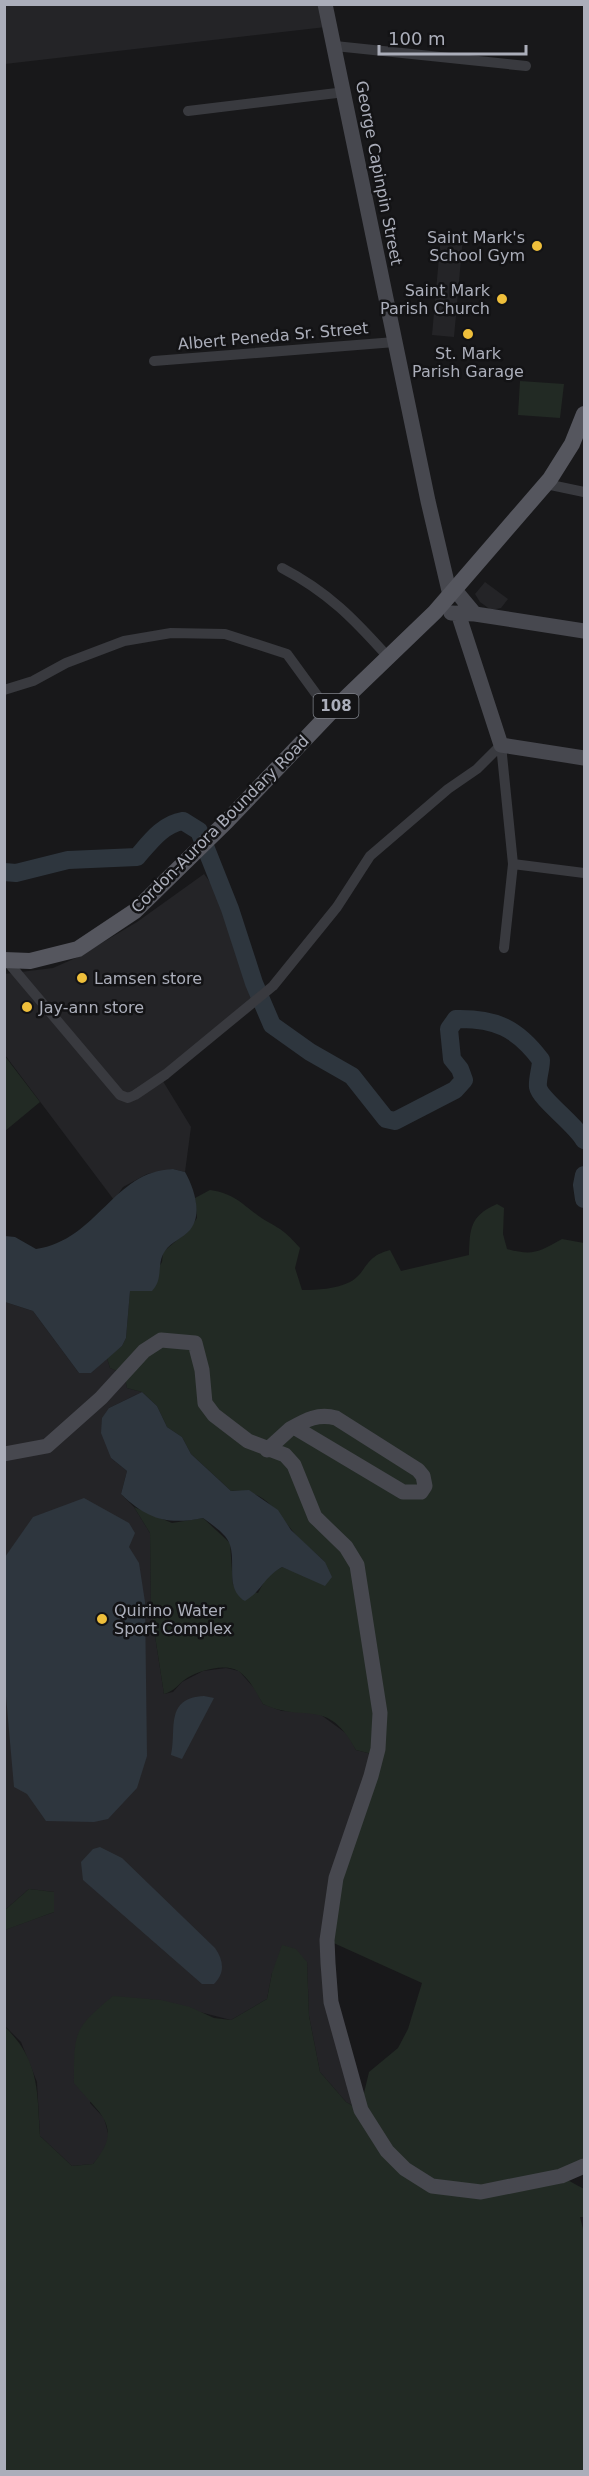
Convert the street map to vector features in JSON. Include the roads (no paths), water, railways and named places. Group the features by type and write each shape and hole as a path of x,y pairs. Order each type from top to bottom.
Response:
{"main road":[{"name":"Cordon-Aurora Boundary Road","path":"5,960 30,961 78,948 135,911 227,821 330,712 453,593 546,484 572,444 585,414"}],"street":[{"name":"George Capinpin Street","path":"325,4 395,342 453,593"},
{"path":"335,46 526,66"},
{"path":"188,111 345,92"},
{"name":"Albert Peneda Sr. Street","path":"154,361 395,342"},
{"path":"546,484 585,492"},
{"path":"282,568 312,584 336,601 388,657"},
{"path":"453,593 475,614"},
{"path":"435,612 475,614 585,631"},
{"path":"458,613 501,746 513,864 504,948"},
{"path":"4,690 33,681 66,663 124,641 171,633 225,634 287,654 330,712"},
{"path":"501,746 585,758"},
{"path":"5,960 52,1017 125,1097 135,1095 166,1074 273,986 336,907 370,856 448,789 477,769 501,746"},
{"path":"513,864 585,873"},
{"path":"4,1454 47,1446 101,1398 144,1351 160,1340 195,1343 202,1370 205,1403 230,1429 248,1441 285,1455 294,1465 315,1516 346,1547 357,1564 380,1713 378,1749 336,1878 327,1940 331,2002 361,2110 387,2151 405,2169 432,2186 481,2192 561,2176 585,2166"},
{"path":"267,1450 294,1427 316,1416 336,1418 418,1470 423,1476 425,1486 420,1492 403,1492 294,1427"}],"waterway":[{"path":"4,872 16,873 68,860 137,857 163,830 183,821 199,831 230,909 254,983 272,1025 310,1052 352,1076 386,1119 395,1121 455,1090 464,1080 460,1069 452,1059 449,1029 456,1019 482,1020 504,1027 532,1049 541,1060 538,1084 540,1092 584,1140"},
{"path":"584,1175 582,1185 584,1199"}],"place":[{"name":"Saint Mark's School Gym","path":"537,246"},
{"name":"Saint Mark Parish Church","path":"502,299"},
{"name":"St. Mark Parish Garage","path":"468,334"},
{"name":"Lamsen store","path":"82,978"},
{"name":"Jay-ann store","path":"27,1007"},
{"name":"Quirino Water Sport Complex","path":"102,1619"}]}
